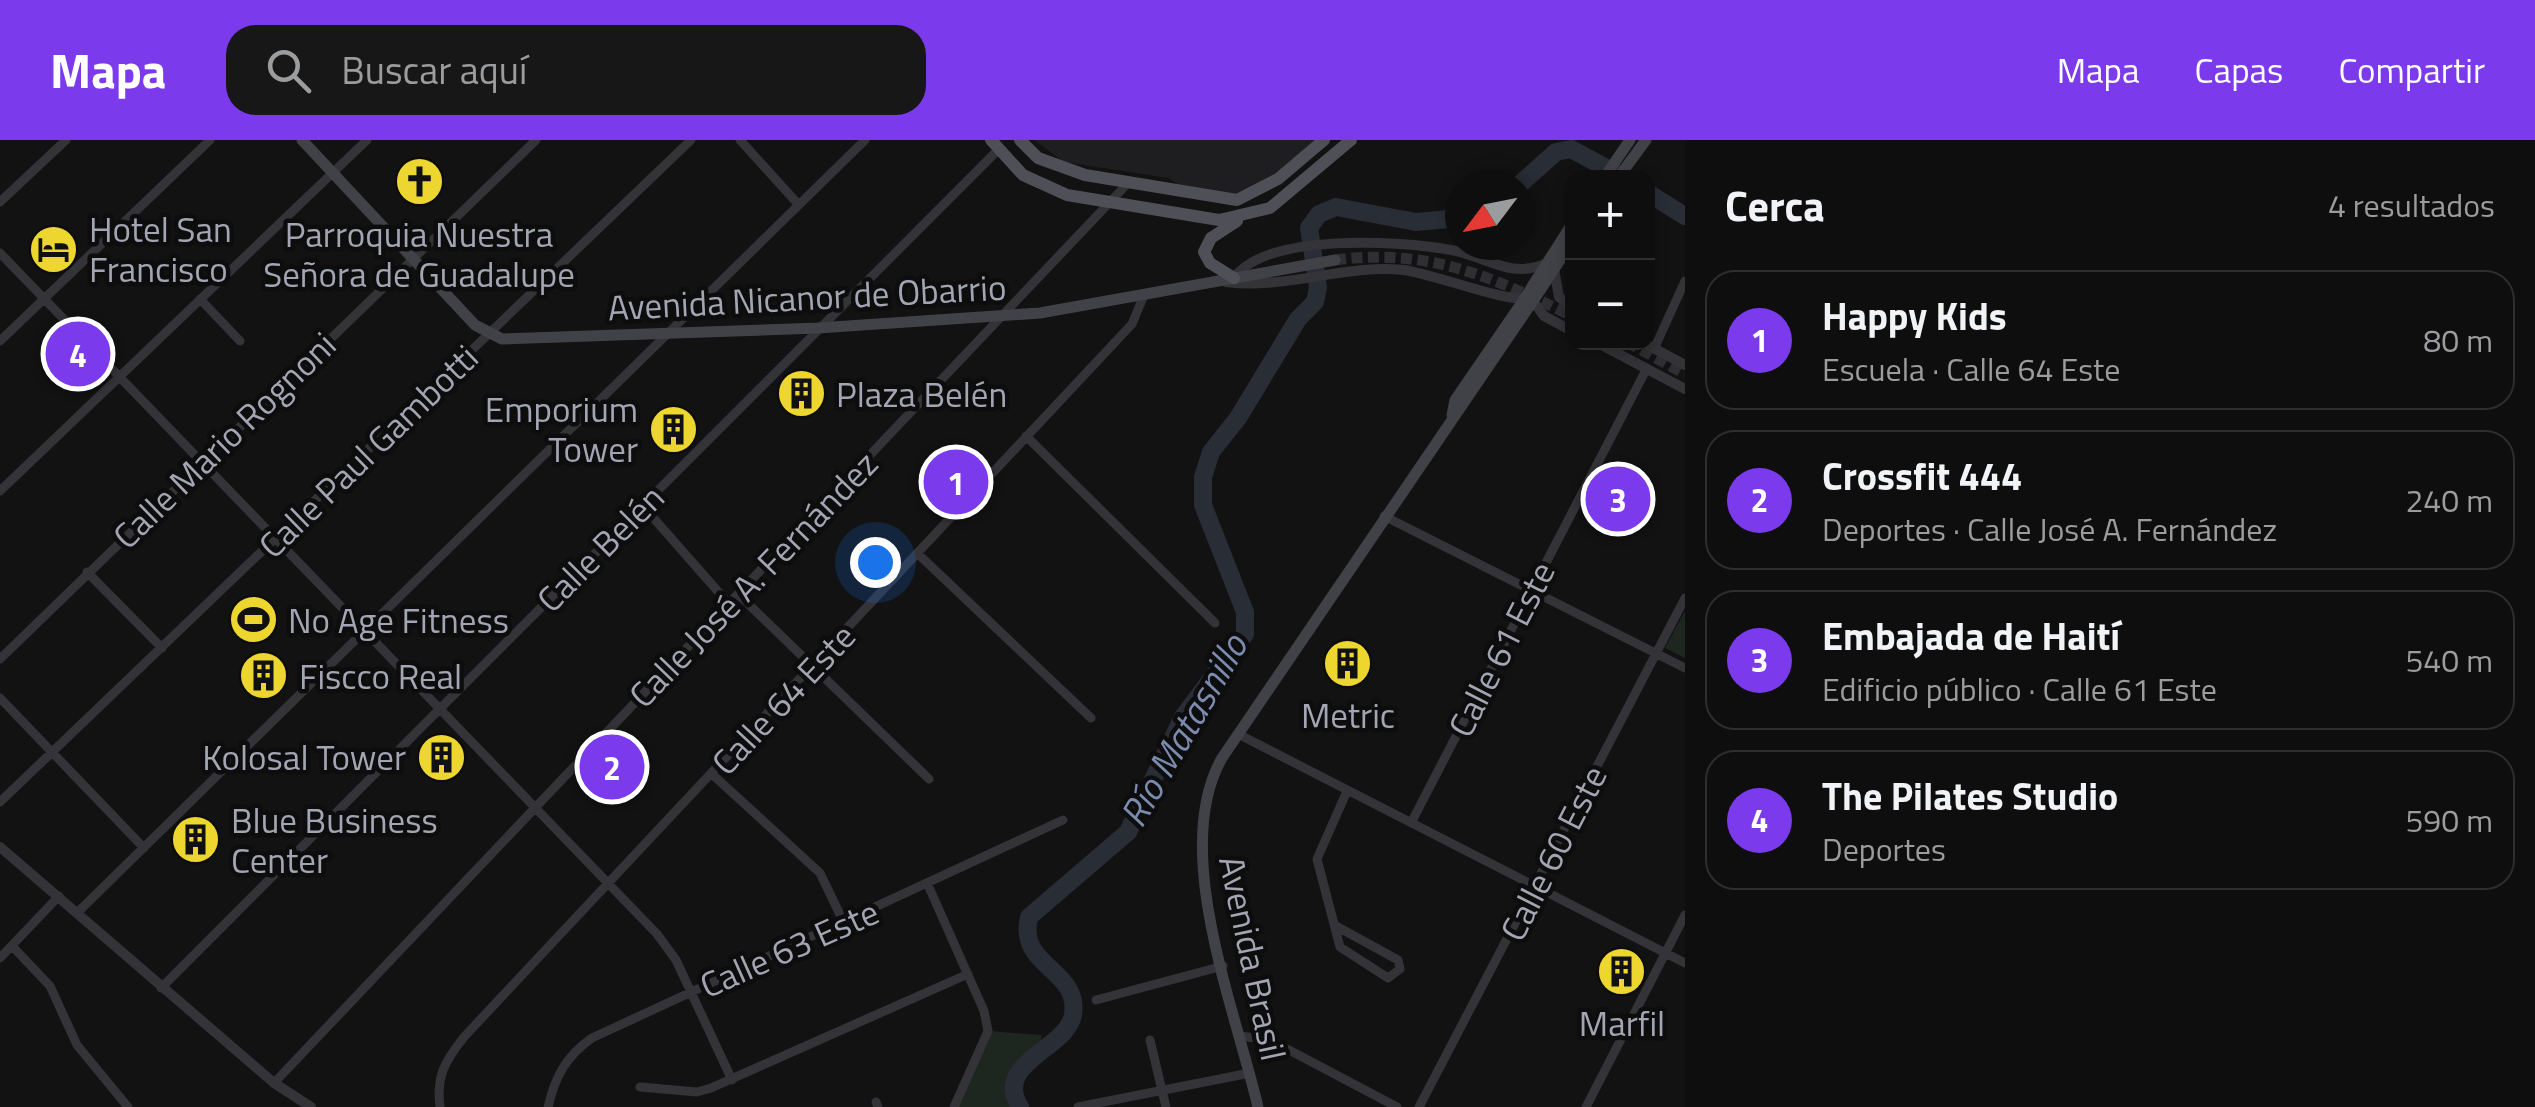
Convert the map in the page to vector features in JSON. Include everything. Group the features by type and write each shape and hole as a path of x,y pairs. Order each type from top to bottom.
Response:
{"main road":[{"path":"302,140 488,335"},
{"path":"1020,140 1038,158 1085,176 1237,200 1278,180 1324,140"},
{"path":"1234,278 1210,263 1204,248 1211,238 1243,217 1288,196 1351,140"},
{"path":"1620,170 1630,140"},
{"path":"1613,170 1646,140"},
{"path":"994,145 1012,167 1048,188 1106,204 1204,219 1243,217"},
{"name":"Avenida Brasil","path":"1258,1107 1200,861 1201,815 1214,772 1452,415 1472,393 1565,237"},
{"name":"Avenida Brasil","path":"1550,266 1565,250"},
{"name":"Avenida Nicanor de Obarrio","path":"488,335 502,338 818,328 1002,316 1336,265"}],"street":[{"path":"0,202 66,140"},
{"path":"0,341 210,140"},
{"path":"0,491 367,140"},
{"name":"Calle Mario Rognoni","path":"0,659 202,459 536,140"},
{"name":"Calle Paul Gambotti","path":"0,802 691,140"},
{"path":"740,140 798,204"},
{"path":"76,913 865,140"},
{"name":"Calle Belén","path":"161,988 818,328 994,145"},
{"name":"Calle José A. Fernández","path":"274,1083 1128,183"},
{"name":"Avenida Nicanor de Obarrio","path":"1234,278 1252,259 1332,244 1424,246 1456,251 1520,273 1550,266"},
{"path":"0,252 279,538 438,712 668,946 732,1080"},
{"name":"Avenida Nicanor de Obarrio","path":"1336,265 1417,272 1510,299 1528,300 1544,316 1565,327"},
{"path":"1550,266 1559,297 1565,302"},
{"name":"Avenida Nicanor de Obarrio","path":"1216,281 1239,284 1294,272"},
{"path":"1655,347 1685,281"},
{"name":"Calle 64 Este","path":"440,1107 439,1076 446,1060 1132,324 1144,295"},
{"path":"200,299 240,341"},
{"path":"1611,350 1685,389"},
{"path":"1655,350 1685,365"},
{"name":"Calle 61 Este","path":"1412,824 1646,368"},
{"path":"1026,436 1215,624"},
{"path":"642,505 729,604"},
{"path":"1384,516 1685,668"},
{"path":"917,553 1091,718"},
{"path":"87,572 162,648"},
{"path":"738,594 930,779"},
{"name":"Calle 60 Este","path":"1418,1107 1685,598"},
{"path":"0,698 144,848"},
{"path":"1238,734 1685,963"},
{"path":"713,775 820,874 844,924"},
{"path":"1336,926 1398,960 1400,969 1395,976 1388,978 1345,953 1336,926 1317,858 1347,791"},
{"name":"Calle 63 Este","path":"548,1107 573,1051 1063,820"},
{"path":"0,846 274,1083 311,1107"},
{"path":"928,885 968,974 988,1031 954,1107"},
{"path":"0,958 58,896"},
{"path":"1586,1107 1685,914"},
{"path":"12,946 50,986 77,1045 128,1107"},
{"path":"1096,1000 1223,966"},
{"path":"640,1087 697,1092 732,1080 968,974"},
{"path":"1240,1036 1270,1040 1397,1107"},
{"path":"1150,1040 1166,1107"},
{"path":"1078,1107 1250,1074"}],"shaded area":[{"path":"1034,140 1319,140 1244,198 1198,196 1168,178 1064,162"},
{"path":"1685,611 1685,658 1665,648"},
{"path":"988,1031 1041,1035 1042,1054 1028,1066 1014,1107 954,1107"}],"waterway":[{"name":"Río Matasnillo","path":"1535,171 1556,152 1571,149 1610,170"},
{"name":"Río Matasnillo","path":"1655,197 1685,216"},
{"name":"Río Matasnillo","path":"1020,1107 1014,1092 1016,1079 1068,1027 1073,1015 1073,999 1067,987 1032,947 1029,917 1128,832 1183,717 1245,634 1245,612 1203,505 1203,477 1211,452 1238,418 1298,319 1315,302 1318,287 1309,228 1319,214 1336,207 1416,222 1445,219"}],"tunnel":[{"path":"1335,260 1400,258 1458,268 1565,313"},
{"path":"1642,350 1685,374"}],"place":[{"name":"Parroquia Nuestra Señora de Guadalupe","path":"419,182"},
{"name":"Hotel San Francisco","path":"54,249"},
{"name":"The Pilates Studio","path":"78,354"},
{"name":"Plaza Belén","path":"801,394"},
{"name":"Emporium Tower","path":"673,429"},
{"name":"Happy Kids","path":"956,482"},
{"name":"Embajada de Haití","path":"1618,499"},
{"name":"No Age Fitness","path":"253,620"},
{"name":"Metric","path":"1348,663"},
{"name":"Fiscco Real","path":"264,676"},
{"name":"Kolosal Tower","path":"441,757"},
{"name":"Crossfit 444","path":"612,767"},
{"name":"Blue Business Center","path":"196,840"},
{"name":"Marfil","path":"1622,971"}]}
